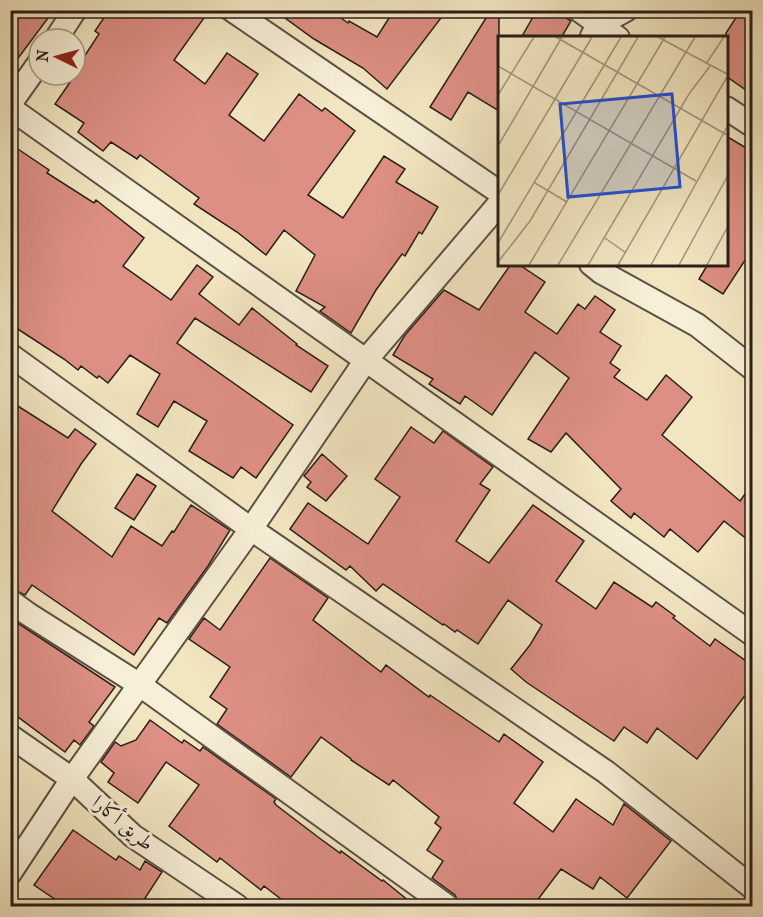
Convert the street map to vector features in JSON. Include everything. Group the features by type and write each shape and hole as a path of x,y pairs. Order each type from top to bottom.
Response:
{"street":[{"path":"64,27 75,10"},
{"path":"232,10 498,191"},
{"path":"579,10 603,33 626,10"},
{"path":"27,81 10,106 753,634"},
{"path":"727,109 753,125"},
{"path":"10,873 72,779 251,529 366,360 498,205"},
{"path":"594,266 697,325 753,368"},
{"path":"10,355 251,529 606,772 753,887"},
{"path":"10,601 140,685 447,906"},
{"name":"طريق أكارا","path":"10,736 72,779 133,836 237,906"}],"building":[{"path":"10,10 54,10 41,27 27,27 27,46 10,69"},
{"path":"109,10 193,10 204,18 174,60 205,84 227,53 258,74 229,115 264,141 299,94 322,111 325,108 355,131 308,195 343,218 384,156 405,169 396,182 438,207 422,234 419,232 405,256 402,254 376,290 351,333 320,311 325,307 296,291 315,255 284,230 266,255 237,232 194,204 199,198 140,155 137,159 111,142 103,151 78,132 84,123 55,104 67,87 87,87 87,52 99,34 95,31"},
{"path":"274,10 330,10 348,23 349,21 377,37 394,10 447,10 387,89 363,68 314,39"},
{"path":"491,10 499,10 498,110 468,92 451,120 430,107"},
{"path":"537,10 554,10 571,21 562,36 522,36"},
{"path":"741,10 753,10 753,95 727,77 726,33"},
{"path":"727,137 753,152 753,248 723,294 699,279 707,266 727,266"},
{"path":"18,149 49,170 47,173 94,203 96,200 144,238 123,266 171,300 197,265 213,277 199,294 239,325 252,308 296,345 328,366 311,392 195,318 177,343 293,425 256,478 241,467 233,478 189,451 207,421 174,401 158,427 137,414 160,374 130,355 108,383 81,366 78,370 10,324 10,160"},
{"path":"510,266 521,266 545,282 525,312 557,334 578,304 585,309 595,296 615,310 600,332 621,346 610,363 620,370 614,377 647,400 666,375 692,397 662,435 740,501 753,483 753,544 724,521 698,552 670,529 664,537 634,513 631,518 611,501 621,489 566,433 551,452 528,439 569,378 535,352 492,415 465,396 460,404 429,384 433,379 393,355 405,335 444,290 479,310"},
{"path":"10,401 68,438 75,429 96,444 52,511 112,557 131,526 162,546 191,505 230,530 208,566 167,623 159,618 134,655 32,585 25,595 10,588"},
{"path":"411,427 434,443 443,431 493,467 480,484 490,490 456,541 489,563 533,505 584,541 556,581 596,609 614,582 652,607 656,602 710,646 715,639 753,666 753,685 697,759 657,728 647,743 624,727 614,741 526,682 511,669 542,625 508,600 478,644 457,630 455,632 443,625 383,584 376,591 350,566 346,570 290,529 308,503 368,544 400,497 375,479"},
{"path":"322,454 347,476 326,501 307,487 311,482 304,476"},
{"path":"137,474 156,486 134,520 115,508"},
{"path":"270,558 328,598 313,620 381,672 386,665 429,697 430,695 499,742 504,734 543,762 514,803 553,832 576,799 613,825 624,804 671,841 627,898 600,877 593,889 561,869 533,906 460,906 455,895 432,878 443,861 427,850 441,828 435,823 439,817 393,780 389,785 321,737 291,777 217,724 227,709 210,697 230,667 189,639 204,618 220,630"},
{"path":"10,618 115,687 89,722 94,726 80,745 74,740 65,752 10,711"},
{"path":"150,720 182,743 184,740 200,751 203,747 276,799 274,802 276,805 340,853 341,851 383,880 414,905 417,901 425,906 290,906 264,886 261,890 220,858 217,862 169,826 199,785 166,762 138,803 108,782 114,773 101,762 115,742 121,746 136,740"},
{"path":"73,830 116,860 119,856 140,870 145,861 162,872 140,906 65,906 34,885"}]}
